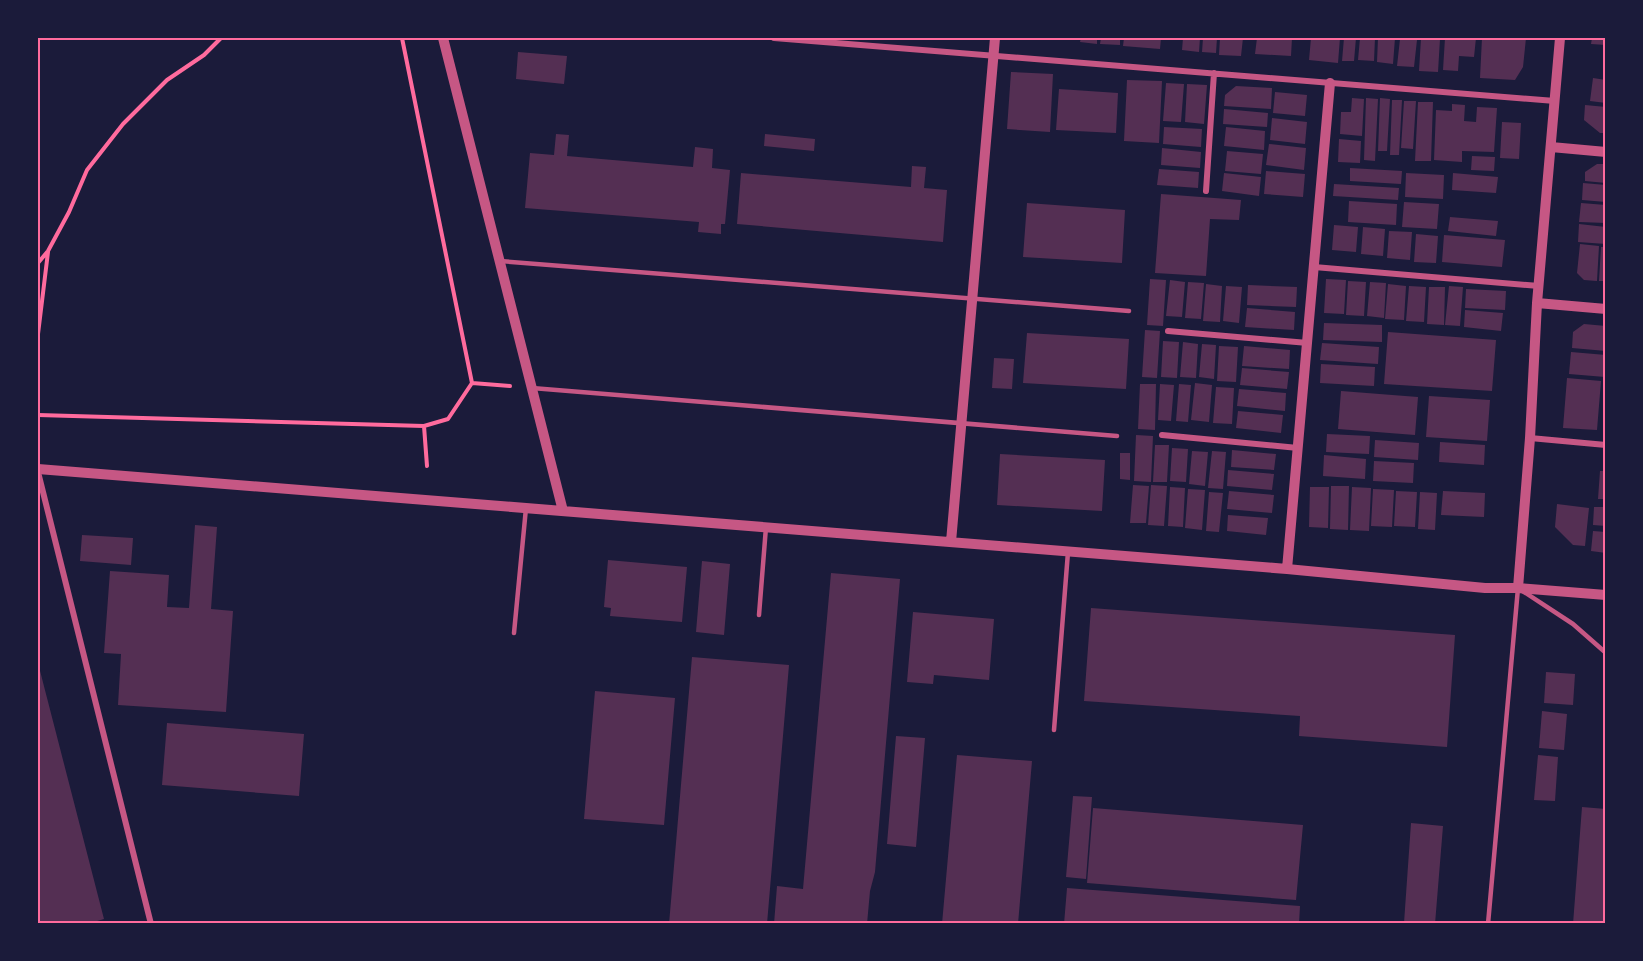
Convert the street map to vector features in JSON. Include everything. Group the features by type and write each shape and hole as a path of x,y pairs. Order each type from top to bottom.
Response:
{"street":[{"path":"443,38 563,511"},
{"path":"774,38 1555,101"},
{"path":"951,542 995,38"},
{"path":"1518,588 1539,286 1560,38"},
{"path":"1206,191 1214,73"},
{"path":"1287,569 1330,83"},
{"path":"1551,147 1605,152"},
{"path":"1314,267 1539,286"},
{"path":"1538,303 1605,309"},
{"path":"1168,330 1308,343"},
{"path":"1162,435 1299,448"},
{"path":"1530,438 1605,445"},
{"path":"151,924 38,470 1287,569 1485,588 1518,588 1605,595"}],"lane":[{"path":"500,261 1129,311"},
{"path":"532,388 1117,436"},
{"path":"514,633 525,508"},
{"path":"759,615 766,528"},
{"path":"1054,730 1068,552"},
{"path":"1488,924 1518,588 1573,624 1605,653"}],"path":[{"path":"38,263 48,251 69,213 87,170 123,124 167,80 204,55 221,38"},
{"path":"38,409 38,415 424,426 448,419 472,383 402,38"},
{"path":"38,334 48,251"},
{"path":"472,383 532,388"},
{"path":"424,426 427,466"}],"building":[{"path":"1081,38 1097,38 1097,44 1080,42"},
{"path":"1101,38 1120,38 1120,45 1100,44"},
{"path":"1124,38 1161,38 1160,49 1123,46"},
{"path":"1183,38 1200,38 1199,52 1182,50"},
{"path":"1203,38 1217,38 1216,53 1202,52"},
{"path":"1220,38 1243,38 1241,56 1219,55"},
{"path":"1257,38 1292,38 1291,56 1255,54"},
{"path":"1311,38 1340,38 1338,63 1309,60"},
{"path":"1344,38 1356,38 1354,61 1342,61"},
{"path":"1360,38 1375,38 1374,61 1358,60"},
{"path":"1378,38 1395,38 1393,64 1377,62"},
{"path":"1421,38 1440,39 1438,72 1419,71"},
{"path":"1445,38 1476,38 1474,57 1459,56 1458,71 1443,70"},
{"path":"1482,38 1526,38 1523,67 1515,80 1480,78"},
{"path":"1592,38 1606,38 1606,45 1591,44"},
{"path":"1400,39 1417,40 1414,67 1397,66"},
{"path":"518,52 567,56 564,84 516,79"},
{"path":"1011,72 1053,74 1050,132 1007,129"},
{"path":"1593,78 1606,80 1606,103 1590,101"},
{"path":"1127,80 1162,81 1159,143 1124,141"},
{"path":"1166,83 1184,84 1181,122 1163,121"},
{"path":"1187,84 1207,85 1204,124 1185,122"},
{"path":"1236,86 1272,88 1271,109 1224,106 1225,95"},
{"path":"1059,89 1118,93 1116,133 1056,130"},
{"path":"1275,92 1307,95 1305,116 1273,113"},
{"path":"1352,98 1364,99 1362,136 1340,134 1341,112 1351,112"},
{"path":"1366,98 1378,99 1375,161 1364,160"},
{"path":"1380,98 1390,99 1387,151 1378,151"},
{"path":"1392,100 1402,100 1399,155 1390,155"},
{"path":"1404,101 1416,101 1413,149 1401,148"},
{"path":"1418,102 1433,102 1431,161 1415,161"},
{"path":"1452,104 1465,105 1464,121 1476,122 1477,107 1497,108 1494,152 1462,151 1462,162 1434,160 1436,110 1452,111"},
{"path":"1585,105 1606,107 1606,133 1600,133 1584,120"},
{"path":"1224,109 1268,113 1267,127 1223,124"},
{"path":"1272,118 1307,122 1305,144 1270,140"},
{"path":"1502,122 1521,123 1519,159 1500,158"},
{"path":"1164,127 1202,129 1201,147 1163,144"},
{"path":"1226,127 1265,131 1264,150 1224,146"},
{"path":"556,134 569,135 567,156 693,167 695,147 713,149 712,168 730,170 725,224 721,224 721,234 698,232 699,222 525,208 530,153 554,155"},
{"path":"765,134 815,139 814,151 764,146"},
{"path":"1339,139 1361,141 1360,163 1338,162"},
{"path":"1269,144 1306,148 1304,170 1266,165"},
{"path":"1162,148 1201,152 1200,168 1161,165"},
{"path":"1227,151 1263,154 1261,174 1225,171"},
{"path":"1472,156 1495,157 1494,171 1471,170"},
{"path":"1597,164 1606,164 1606,183 1585,181 1585,172"},
{"path":"912,166 926,167 924,188 947,190 943,242 737,224 741,173 911,187"},
{"path":"1350,168 1402,171 1401,184 1350,181"},
{"path":"1159,169 1199,172 1198,188 1157,185"},
{"path":"1266,171 1305,174 1303,197 1264,194"},
{"path":"1224,173 1261,177 1259,196 1222,191"},
{"path":"1406,173 1444,175 1443,199 1405,197"},
{"path":"1453,173 1498,177 1496,193 1452,190"},
{"path":"1583,183 1606,185 1606,202 1582,200"},
{"path":"1334,184 1399,188 1398,200 1333,196"},
{"path":"1161,194 1241,200 1239,220 1210,219 1206,276 1155,273"},
{"path":"1349,201 1397,204 1396,225 1348,222"},
{"path":"1404,202 1439,204 1437,229 1402,227"},
{"path":"1027,203 1125,210 1122,263 1023,257"},
{"path":"1581,203 1606,205 1606,223 1579,222"},
{"path":"1450,217 1498,221 1496,236 1448,231"},
{"path":"1579,224 1606,227 1606,244 1578,242"},
{"path":"1334,225 1358,227 1356,252 1332,250"},
{"path":"1363,227 1385,229 1383,256 1361,254"},
{"path":"1389,231 1412,232 1410,260 1387,258"},
{"path":"1416,234 1438,236 1436,263 1414,262"},
{"path":"1444,235 1505,240 1502,267 1442,262"},
{"path":"1580,244 1599,246 1597,281 1584,280 1577,273"},
{"path":"1601,247 1606,247 1606,281 1599,281"},
{"path":"1150,279 1166,280 1163,326 1147,325"},
{"path":"1326,279 1346,280 1344,314 1324,313"},
{"path":"1170,280 1185,282 1182,317 1166,316"},
{"path":"1348,281 1366,282 1364,316 1346,315"},
{"path":"1188,282 1204,283 1201,319 1185,318"},
{"path":"1370,282 1386,283 1384,318 1367,316"},
{"path":"1206,284 1222,286 1220,322 1203,321"},
{"path":"1388,284 1406,286 1404,320 1385,319"},
{"path":"1248,285 1297,287 1296,307 1247,305"},
{"path":"1226,286 1242,287 1239,323 1223,321"},
{"path":"1409,286 1426,287 1424,322 1406,321"},
{"path":"1449,286 1463,287 1460,326 1445,325"},
{"path":"1429,287 1445,287 1444,325 1427,324"},
{"path":"1466,289 1506,291 1505,310 1465,308"},
{"path":"1247,308 1295,312 1294,330 1245,327"},
{"path":"1465,310 1503,313 1501,331 1464,327"},
{"path":"1324,323 1382,325 1382,342 1323,340"},
{"path":"1584,324 1606,326 1606,351 1572,348 1573,332"},
{"path":"1145,330 1160,331 1157,378 1142,377"},
{"path":"1388,332 1496,340 1492,391 1384,384"},
{"path":"1027,333 1129,339 1126,389 1023,383"},
{"path":"1163,341 1179,342 1177,378 1161,377"},
{"path":"1183,342 1198,344 1196,378 1180,377"},
{"path":"1322,343 1379,347 1378,364 1320,360"},
{"path":"1202,344 1216,345 1214,379 1199,377"},
{"path":"1219,346 1238,347 1236,382 1217,381"},
{"path":"1244,346 1290,350 1289,369 1242,366"},
{"path":"1571,352 1606,355 1605,377 1569,374"},
{"path":"994,358 1014,359 1012,389 992,388"},
{"path":"1321,364 1375,367 1374,386 1320,383"},
{"path":"1242,368 1289,372 1287,389 1240,385"},
{"path":"1567,378 1601,381 1597,430 1563,428"},
{"path":"1195,383 1212,385 1209,422 1191,420"},
{"path":"1140,384 1156,384 1155,430 1138,429"},
{"path":"1160,384 1174,385 1171,421 1158,420"},
{"path":"1179,384 1191,385 1188,422 1176,421"},
{"path":"1216,387 1234,388 1232,424 1213,423"},
{"path":"1239,389 1286,393 1285,411 1237,406"},
{"path":"1341,391 1418,397 1415,435 1338,429"},
{"path":"1429,396 1490,400 1487,441 1426,437"},
{"path":"1238,411 1283,415 1281,433 1236,428"},
{"path":"1327,434 1370,436 1369,454 1326,452"},
{"path":"1136,435 1153,436 1151,482 1134,481"},
{"path":"1375,440 1419,443 1418,460 1374,457"},
{"path":"1440,442 1485,445 1484,465 1439,462"},
{"path":"1155,445 1169,445 1167,482 1153,482"},
{"path":"1172,448 1188,449 1186,482 1170,481"},
{"path":"1232,450 1276,454 1274,470 1231,467"},
{"path":"1192,451 1208,452 1205,486 1189,484"},
{"path":"1212,451 1226,452 1223,489 1208,488"},
{"path":"1120,453 1130,453 1130,480 1120,479"},
{"path":"1000,454 1105,460 1102,511 997,505"},
{"path":"1324,455 1366,459 1365,479 1323,476"},
{"path":"1374,461 1414,463 1413,483 1373,481"},
{"path":"1228,470 1274,474 1272,490 1227,486"},
{"path":"1600,471 1606,471 1606,499 1598,499"},
{"path":"1133,485 1149,486 1146,523 1130,523"},
{"path":"1151,485 1167,486 1164,526 1148,525"},
{"path":"1331,486 1349,486 1348,530 1330,529"},
{"path":"1170,487 1185,488 1183,527 1168,526"},
{"path":"1310,487 1329,487 1328,528 1309,527"},
{"path":"1352,487 1371,488 1369,531 1350,530"},
{"path":"1188,489 1205,490 1202,530 1185,528"},
{"path":"1373,489 1394,490 1392,527 1371,526"},
{"path":"1229,491 1274,495 1272,513 1227,509"},
{"path":"1396,491 1417,492 1415,527 1394,526"},
{"path":"1443,491 1485,493 1484,517 1441,515"},
{"path":"1209,492 1223,493 1219,532 1206,531"},
{"path":"1420,492 1437,493 1435,530 1418,529"},
{"path":"1557,504 1589,508 1585,546 1573,545 1555,527"},
{"path":"1594,507 1606,507 1606,526 1593,525"},
{"path":"1228,515 1268,518 1266,535 1227,531"},
{"path":"195,525 217,527 211,609 233,611 226,712 118,705 121,654 104,653 110,571 169,575 167,607 189,608"},
{"path":"1593,531 1606,532 1606,553 1591,551"},
{"path":"82,535 133,538 131,565 80,561"},
{"path":"608,560 687,567 682,622 610,616 611,608 604,607"},
{"path":"702,561 730,564 724,635 696,632"},
{"path":"831,573 900,579 875,872 870,891 867,924 774,924 777,886 803,889"},
{"path":"1091,608 1455,635 1447,747 1299,736 1300,716 1084,701"},
{"path":"913,612 994,619 989,680 934,675 933,684 907,682"},
{"path":"692,657 789,665 767,924 669,924"},
{"path":"38,663 104,919 87,924 38,924"},
{"path":"1546,672 1575,674 1573,705 1544,703"},
{"path":"595,691 675,698 664,825 584,819"},
{"path":"1542,711 1567,714 1564,750 1539,748"},
{"path":"167,723 304,734 299,796 162,785"},
{"path":"896,736 925,738 916,847 887,844"},
{"path":"957,755 1032,761 1018,924 942,924"},
{"path":"1538,755 1558,757 1555,801 1534,800"},
{"path":"1073,796 1092,797 1086,879 1066,877"},
{"path":"1582,807 1606,809 1606,924 1573,924"},
{"path":"1093,808 1303,825 1296,900 1087,883"},
{"path":"1411,823 1443,826 1435,924 1404,923"},
{"path":"1067,888 1300,906 1299,924 1064,924"}]}
